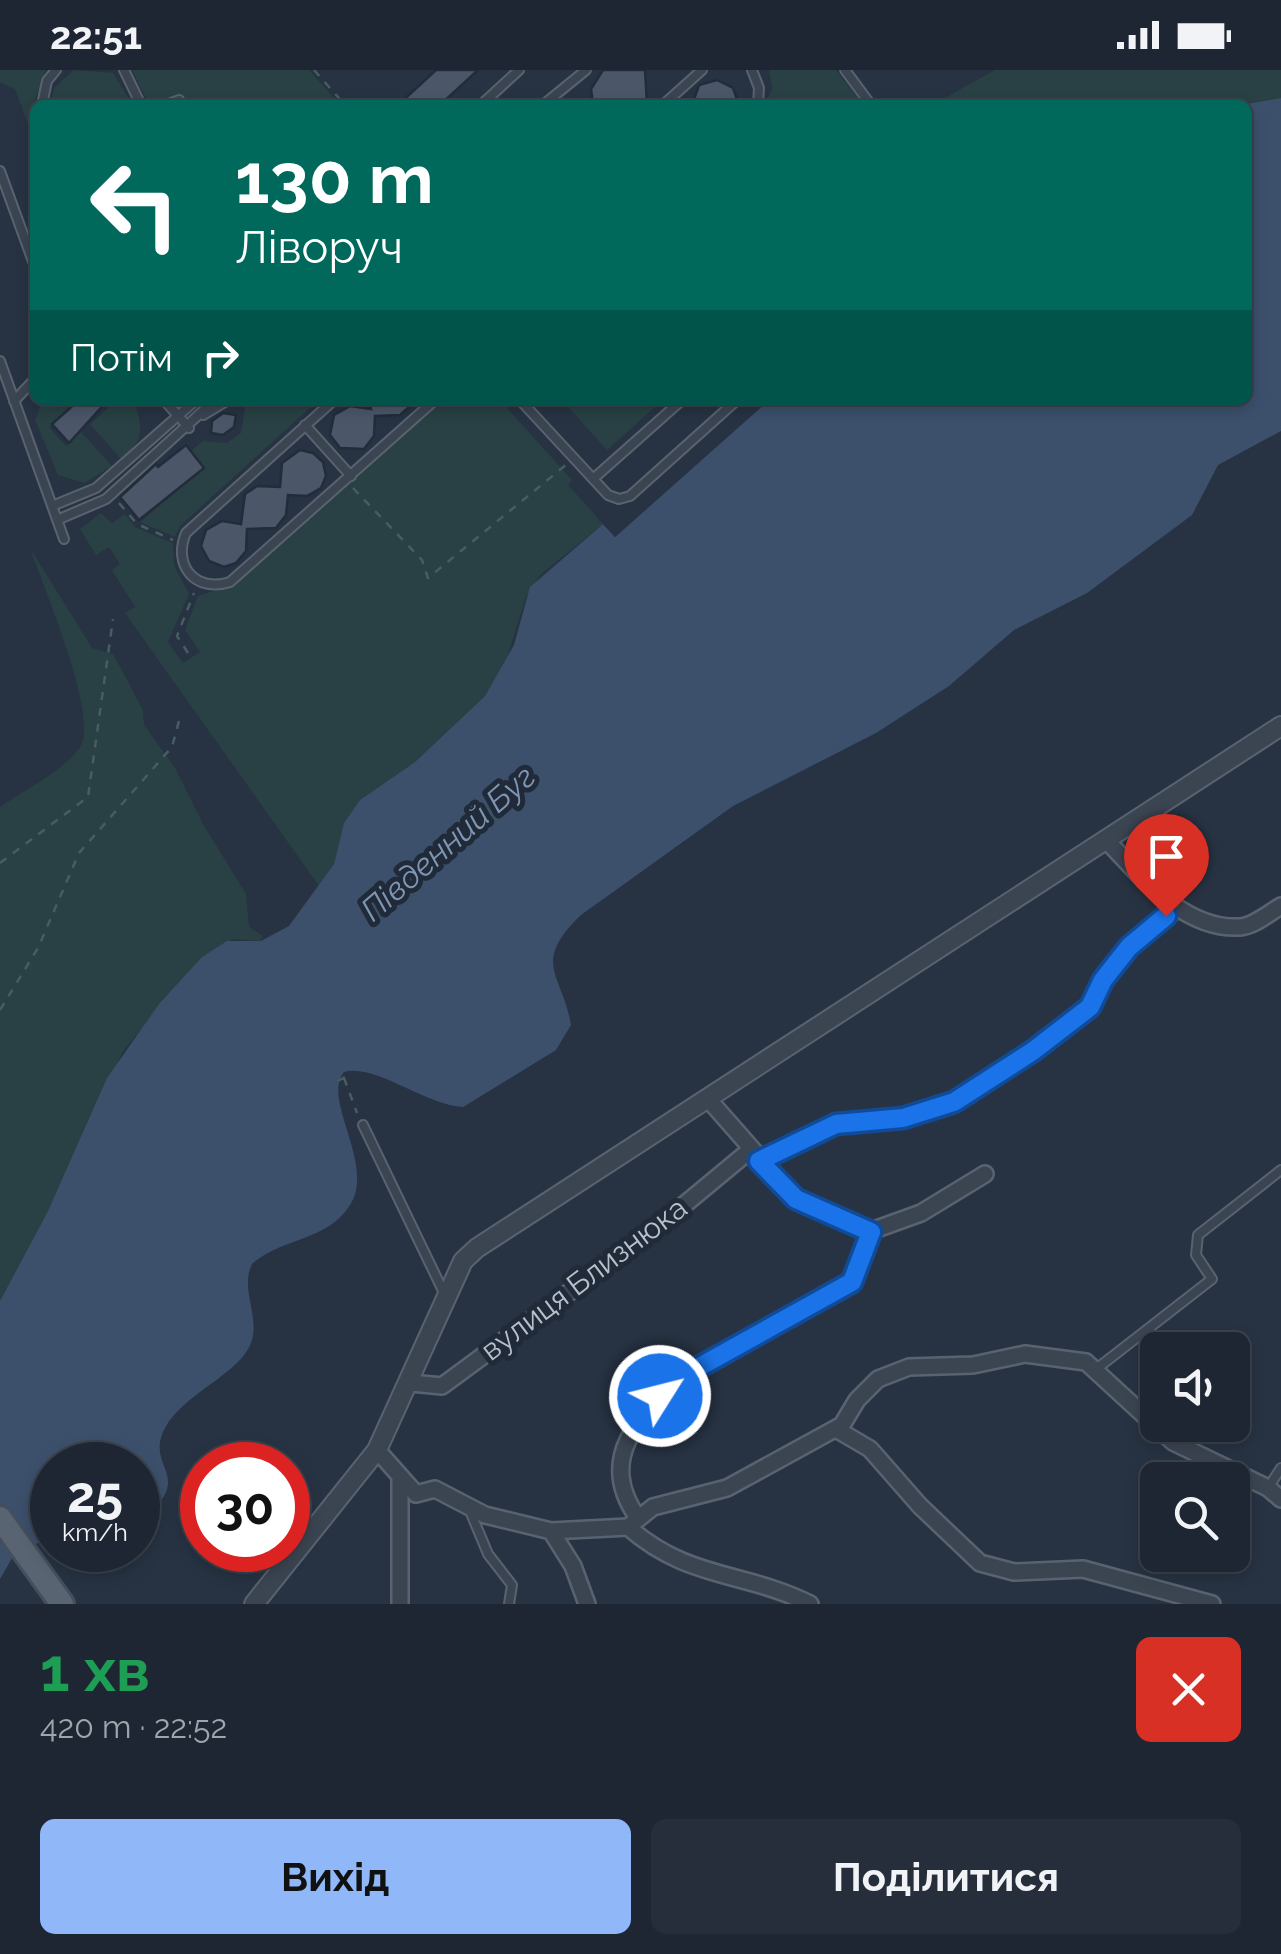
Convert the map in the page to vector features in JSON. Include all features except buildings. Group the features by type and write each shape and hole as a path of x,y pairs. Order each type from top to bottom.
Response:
{"main road":[{"path":"0,1518 62,1604"}],"street":[{"path":"254,1604 377,1450 410,1384 462,1261 1281,726"},
{"path":"1106,840 1178,908 1201,920 1240,927 1281,906"},
{"name":"вулиця Близнюка","path":"410,1384 442,1386 754,1156 836,1124 903,1118 954,1102 1033,1051 1090,1007 1103,980 1129,947 1178,908"},
{"path":"709,1100 754,1156 796,1199 871,1232 920,1213 984,1174"},
{"path":"810,1604 792,1594 680,1564 654,1550 633,1522 618,1480 621,1455 638,1423 683,1376 852,1282 871,1232"},
{"path":"377,1450 416,1494 435,1489 468,1508 552,1530 633,1522 654,1507 727,1488 836,1429 878,1379 909,1367 973,1365 1025,1354 1058,1355 1086,1362 1174,1442 1268,1488 1281,1500"},
{"path":"836,1429 870,1450 920,1506 980,1563 1014,1572 1083,1569 1202,1603"},
{"path":"400,1479 400,1604"},
{"path":"552,1530 573,1566 587,1604"}],"lane":[{"path":"43,100 47,81 56,70"},
{"path":"124,70 139,100"},
{"path":"486,100 519,70"},
{"path":"549,100 586,70"},
{"path":"669,100 702,70"},
{"path":"752,70 759,88 758,100"},
{"path":"844,70 867,100"},
{"path":"0,171 30,253"},
{"path":"0,361 64,539"},
{"path":"14,401 30,384"},
{"path":"168,405 189,428"},
{"path":"52,506 96,488 190,405"},
{"path":"57,520 112,494 213,405"},
{"path":"328,405 194,525 182,543 184,567 199,582 230,582 429,405"},
{"path":"525,405 613,498 630,496 731,405"},
{"path":"593,479 676,405"},
{"path":"306,425 348,478"},
{"path":"362,1126 447,1299"},
{"path":"1095,1370 1212,1279 1196,1255 1198,1235 1281,1170"},
{"path":"1268,1488 1281,1468"},
{"path":"468,1508 488,1554 512,1585 510,1604"}],"path":[{"path":"314,70 341,100"},
{"path":"348,478 422,560 428,578 574,459"},
{"path":"112,494 137,524 182,543"},
{"path":"188,652 177,636 199,582"},
{"path":"0,863 88,797 113,619"},
{"path":"0,1010 38,948 79,853 172,746 178,720"},
{"path":"338,1081 350,1074"},
{"path":"344,1078 362,1126"}],"green space":[{"path":"0,70 46,70 35,100 30,100 30,130 15,89 0,82"},
{"path":"74,70 113,73 130,100 51,100 54,88"},
{"path":"132,70 309,70 335,99 334,100 147,100"},
{"path":"769,70 836,70 859,100 767,100 772,88"},
{"path":"995,70 1281,70 1281,98 1252,103 1252,100 941,100"},
{"path":"41,405 73,405 49,427 66,446 81,432 112,466 84,483 58,475 35,420"},
{"path":"111,405 135,405 140,432 135,445 121,459 90,424"},
{"path":"245,405 313,405 180,526 175,537 140,522 204,468 191,451 203,441 227,443 241,433"},
{"path":"434,405 504,405 572,480 568,485 603,524 540,575 526,597 504,667 485,696 415,762 360,800 344,823 334,864 319,886 125,613 135,607 112,570 120,564 109,547 96,555 80,529 101,513 112,523 125,514 135,527 173,543 174,565 189,594 168,642 183,663 200,652 185,630 198,596 232,585"},
{"path":"566,405 657,405 607,450"},
{"path":"30,548 92,648 113,654 143,710 144,725 174,766 203,824 246,894 249,927 263,936 261,941 233,939 202,957 123,1051 48,1211 0,1301 0,807 64,765 80,747 84,731 76,680"}],"water":[{"name":"Південний Буг","path":"1281,98 1281,431 1218,465 1192,515 1087,593 1014,630 949,686 876,733 733,806 581,915 566,932 553,958 571,1025 556,1050 463,1107 448,1105 370,1073 344,1072 339,1099 357,1171 350,1205 329,1226 252,1264 248,1283 254,1330 246,1352 185,1404 165,1428 160,1442 30,1442 30,1547 15,1553 0,1579 0,1301 48,1211 107,1078 159,1004 202,957 227,941 261,941 289,926 334,864 344,823 360,800 415,762 485,696 514,645 530,587 603,524 615,537 763,405 1252,405 1252,103"},
{"path":"160,1454 167,1473 165,1494 160,1501"}],"pier":[{"path":"756,405 763,405 615,537 603,524 607,521 615,530"}],"route":[{"path":"660,1396 683,1376 819,1304 852,1282 871,1232 796,1199 759,1161 836,1124 903,1118 954,1102 1033,1051 1090,1007 1103,980 1129,947 1166,916"}]}
